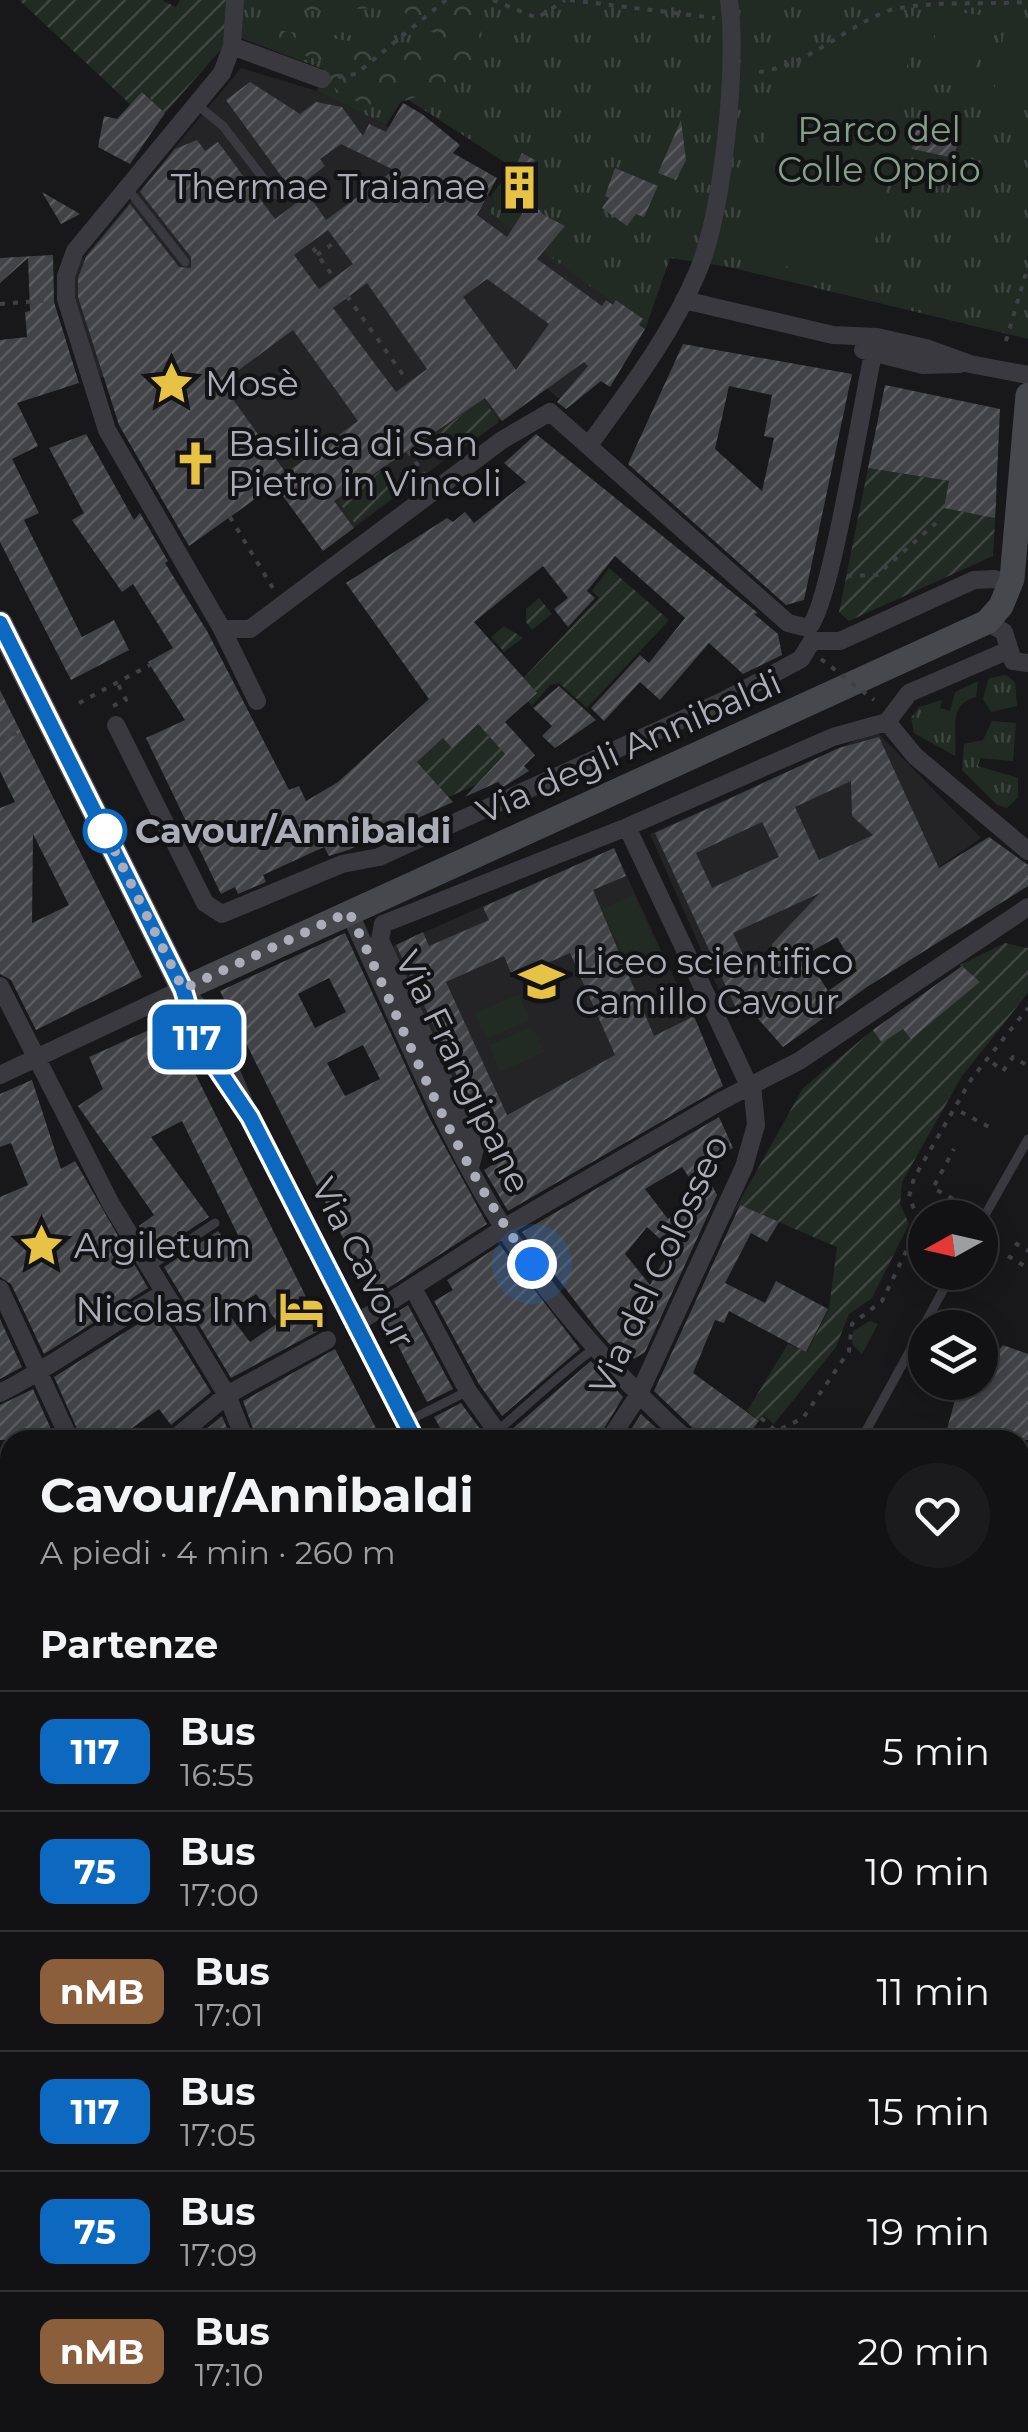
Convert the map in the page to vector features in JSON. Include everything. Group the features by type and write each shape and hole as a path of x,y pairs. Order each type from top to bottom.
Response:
{"main road":[{"path":"990,619 1019,583 1015,551 1028,395"},
{"name":"Via degli Annibaldi","path":"183,989 990,619"},
{"name":"Via Cavour","path":"0,622 183,989"}],"street":[{"path":"235,0 232,46 222,73 71,257 66,298 112,442 222,629 258,701"},
{"path":"589,445 634,383 684,300 704,250 732,77 729,0"},
{"path":"232,46 322,78"},
{"path":"684,300 833,334 877,336 970,364 1028,375"},
{"path":"833,334 873,355 923,365 970,364"},
{"path":"116,726 205,903 222,914 342,864 379,857 658,732 778,673 806,654 828,576 873,355"},
{"path":"222,629 250,629 502,440 550,412 788,623 810,634 840,641 974,580 994,578 1019,583"},
{"path":"990,619 1004,632 1016,662 1028,663"},
{"path":"470,1168 475,1148 380,940 380,928 387,920 627,827 833,737 886,722 908,693 1009,652"},
{"path":"886,722 915,756 1028,851"},
{"name":"Via del Colosseo","path":"616,1430 638,1396 750,1152 756,1117 748,1086 627,827"},
{"path":"354,1325 504,1228 748,1086 799,1061 1028,907"},
{"name":"Via Frangipane","path":"349,912 470,1168 504,1228 638,1396 676,1430"},
{"path":"0,986 111,1204 227,1395 241,1430"},
{"path":"0,1074 183,989"},
{"name":"Via Cavour","path":"183,989 209,1019 250,1117 410,1430"},
{"path":"414,1288 468,1391 496,1430"},
{"path":"0,1289 65,1430"},
{"path":"0,1393 38,1374 94,1333 164,1293"},
{"path":"185,1430 227,1395 327,1340"}],"lane":[{"path":"196,104 223,126 276,195"},
{"path":"127,188 184,262"},
{"path":"994,1200 1028,1139"},
{"path":"148,1267 215,1223"},
{"path":"865,1430 943,1290"},
{"path":"506,1430 559,1374 597,1346"},
{"path":"406,1422 468,1391"}],"path":[{"path":"356,74 446,0"},
{"path":"493,0 537,18 568,0 732,20"},
{"path":"759,72 790,67 889,10 926,0 1028,2"},
{"path":"393,200 401,194"},
{"path":"318,255 356,226"},
{"path":"313,248 334,278"},
{"path":"1006,342 1028,266"},
{"path":"346,296 406,379"},
{"path":"0,304 38,301"},
{"path":"408,451 421,470"},
{"path":"230,517 252,547 282,605"},
{"path":"842,576 877,575 936,523"},
{"path":"820,659 874,700"},
{"path":"79,703 150,665"},
{"path":"116,726 108,708 126,700 117,682"},
{"path":"0,740 22,731"},
{"path":"778,1430 803,1418 849,1351 852,1324 882,1301 920,1224 910,1209 914,1178 972,1078 1028,1008"},
{"path":"993,1063 1003,1070 1013,1057 1028,1066"},
{"path":"961,1112 993,1129"},
{"path":"953,1200 933,1188 954,1149"},
{"path":"1015,1243 1028,1250"},
{"path":"1008,1256 1028,1268"},
{"path":"761,1418 775,1430"}],"shaded area":[{"path":"241,68 317,91 386,125 497,201 490,212 646,327 610,387 600,381 569,407 544,386 323,551 183,358 99,378 68,291 70,274"},
{"path":"876,731 981,838 837,937 767,977 745,1004 728,1011 650,834"},
{"name":"Liceo scientifico Camillo Cavour","path":"614,848 692,1017 475,1131 391,947"}],"green space":[{"path":"19,0 162,0 176,7 180,0 226,0 224,46 165,113 143,92 131,105"},
{"name":"Parco del Colle Oppio","path":"242,0 1028,0 1028,339 729,267 670,258 646,327 489,212 496,202 491,196 512,167 404,97 386,125 317,91 323,69 241,38"},
{"path":"293,0 482,0 480,48 465,67 431,91 390,104 370,104 351,99 335,88 321,61 253,39 258,27 415,51 434,46 433,32 418,28 400,7 308,11"},
{"path":"938,10 981,15 973,88 930,83"},
{"path":"916,15 878,230 861,285 741,255 762,146 781,94 813,64"},
{"path":"1009,28 1028,30 1028,110 996,104 993,99 1004,32"},
{"path":"483,399 499,422 449,458 433,436"},
{"path":"868,468 997,489 993,556 849,621 839,612"},
{"path":"383,469 400,492 355,524 339,502"},
{"path":"609,568 669,620 587,708 559,683 550,685 532,706 515,687 599,598 592,591"},
{"path":"539,598 552,614 532,630 526,622 526,609"},
{"path":"504,626 523,638 504,652 491,637"},
{"path":"1006,675 1015,682 1017,706 991,712 983,699 989,678"},
{"path":"978,681 976,697 960,706 957,713 955,756 914,733 911,718 919,707 942,700 940,708 950,711 955,692"},
{"path":"992,721 1016,723 1013,761 980,758 978,766 1018,778 1018,797 1007,808 997,805 962,770 964,744 983,740"},
{"path":"478,724 505,754 485,775 488,779 449,797 417,762 443,738 452,748"},
{"path":"634,894 659,950 628,965 602,909"},
{"path":"1005,943 1028,948 1028,993 962,1076 902,1182 900,1204 908,1226 872,1298 849,1314 836,1347 774,1424 763,1415 759,1421 747,1411 788,1344 807,1352 829,1309 837,1247 739,1205 728,1222 803,1088 873,1030 882,1043 903,1029 912,1038 980,982 960,965"},
{"path":"519,994 530,1020 486,1039 475,1013"},
{"path":"533,1026 545,1052 500,1072 489,1045"},
{"path":"870,1321 878,1324 862,1354 852,1344 853,1331"}],"building":[{"path":"250,82 300,114 316,102 342,107 363,136 369,124 386,132 403,103 460,145 453,153 497,178 477,215 507,237 522,214 515,191 506,185 522,153 535,160 529,174 530,200 544,215 565,226 537,259 602,306 606,300 613,305 616,300 643,319 639,325 645,329 610,387 601,381 566,409 557,402 588,366 584,362 502,421 485,398 334,501 354,528 323,551 275,485 189,546 119,425 78,297 78,278 86,257 130,204 179,267 191,268 191,257 140,192 175,149 197,140 205,151 218,142 275,219 308,194 326,220 394,170 341,144 320,159 325,166 292,191 226,100","holes":["328,230 353,264 319,289 294,255","487,279 549,324 516,370 463,297","367,283 427,369 396,392 333,308","293,330 358,421 286,473 221,383"]},
{"path":"142,92 165,113 130,164 98,147 104,116 117,119"},
{"path":"681,120 686,160 676,180 658,173"},
{"path":"925,125 958,139 954,158 912,149 916,130 924,131"},
{"path":"615,168 658,186 644,217 636,214 627,226 602,208 609,198 605,196"},
{"path":"42,192 80,214 61,224"},
{"path":"53,255 54,302 79,383 17,403 38,446 12,459 39,513 24,520 82,637 114,620 129,650 71,680 0,542 0,340 27,337 25,312 30,311 28,258 0,283 0,258"},
{"path":"683,344 852,374 804,600 786,605 628,464","holes":["729,386 772,395 764,436 774,438 762,491 715,449"]},
{"path":"885,385 1000,409 995,518 944,508 949,481 868,468"},
{"path":"86,434 134,520 140,513 168,561 165,563 207,631 289,790 299,786 306,801 338,782 429,699 346,583 447,518 453,522 465,512 474,523 526,482 504,463 536,434 758,613 754,614 778,634 782,655 743,674 709,643 660,700 640,682 604,721 591,708 640,655 649,663 685,618 615,556 587,591 595,598 568,627 554,609 568,598 543,566 474,622 537,693 505,722 535,755 524,766 529,771 503,787 498,782 465,797 505,754 478,724 452,748 443,738 417,762 453,802 348,850 329,856 324,847 263,875 266,882 238,894 235,887 221,894 146,738 185,720 148,662 173,648 133,584 122,592 72,520 84,513 49,448"},
{"path":"559,686 596,720 555,748 542,736 552,726 533,708"},
{"path":"0,690 142,977 36,1030 11,980 0,974 0,808 15,802 0,771","holes":["33,834 69,905 32,923"]},
{"path":"879,737 939,868 989,837 1028,865 1028,886 867,987 783,1047 745,1004 736,1008 655,833 839,748","holes":["851,781 852,816 873,835 819,860 795,807","762,822 779,857 712,888 696,853","820,893 772,944 773,957 749,968 733,933","837,937 857,971 828,991 805,955"]},
{"path":"614,848 626,876 593,890 654,1036 694,1016 723,1086 508,1211 484,1170 497,1162 396,945 423,932 429,946 489,920 483,907","holes":["570,953 615,1055 507,1115 446,982 504,956 513,978"]},
{"path":"345,933 429,1117 487,1224 373,1298 220,991","holes":["329,978 346,1012 315,1028 298,994","363,1045 380,1079 345,1096 327,1063"]},
{"path":"962,966 980,982 911,1039 903,1029 882,1043 873,1030"},
{"path":"169,1021 322,1329 231,1378 164,1267 218,1231 228,1244 239,1237 182,1121 151,1137 209,1217 155,1253 139,1226 154,1215 78,1106 103,1089 89,1057","holes":["256,1294 278,1323 250,1342 227,1312"]},
{"path":"32,1080 61,1169 75,1161 148,1288 44,1354 11,1284 0,1277 0,1197 28,1185 11,1143 0,1147 0,1094"},
{"path":"719,1117 733,1148 700,1163 717,1195 645,1352 634,1359 622,1342 613,1348 598,1331 522,1232","holes":["682,1167 699,1192 668,1219 645,1189","647,1227 671,1249 650,1285 625,1254"]},
{"path":"740,1205 779,1222 767,1242 751,1233 725,1283 765,1303 776,1281 828,1309 806,1352 729,1311 724,1323 715,1320 693,1373 759,1421 752,1430 695,1430 654,1391"},
{"path":"500,1245 580,1349 502,1416 479,1384 434,1301 453,1290 447,1280"},
{"path":"408,1305 453,1389 427,1402 385,1320"},
{"path":"160,1310 211,1392 171,1425 159,1409 129,1430 78,1430 54,1377"},
{"path":"0,1319 22,1367 0,1379"},
{"path":"1003,1345 1028,1354 1028,1430 947,1430 955,1400 998,1400 998,1351"},
{"path":"335,1349 377,1430 253,1430 243,1401"},
{"path":"591,1361 623,1397 603,1430 511,1430"},
{"path":"33,1389 51,1430 0,1430 0,1405"},
{"path":"461,1403 481,1430 441,1430 434,1417"},
{"path":"641,1414 658,1430 631,1430"},
{"path":"222,1416 228,1430 205,1430"}],"bus line":[{"name":"117","path":"0,623 183,989 198,1040 250,1117 410,1430"}],"place":[{"name":"Thermae Traianae","path":"519,187"},
{"name":"Mosè","path":"172,384"},
{"name":"Basilica di San Pietro in Vincoli","path":"195,464"},
{"name":"Cavour/Annibaldi","path":"105,831"},
{"name":"Liceo scientifico Camillo Cavour","path":"542,982"},
{"name":"Argiletum","path":"41,1246"},
{"name":"Nicolas Inn","path":"302,1310"}],"route":[{"path":"105,831 98,817 183,989 349,912 463,1156 504,1228 532,1264"}]}
